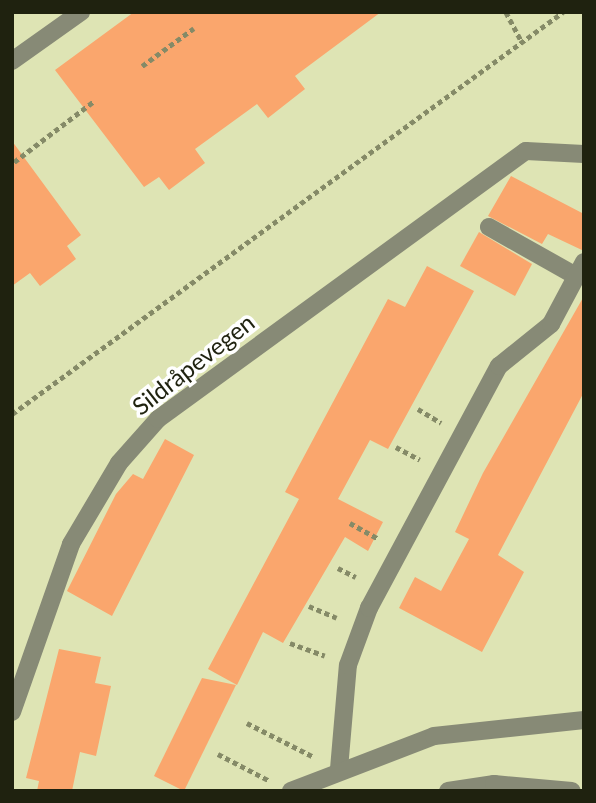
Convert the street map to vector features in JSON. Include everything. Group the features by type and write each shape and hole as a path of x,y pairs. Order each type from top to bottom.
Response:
{"street":[{"path":"12,61 81,12"},
{"name":"Sildråpevegen","path":"12,712 57,575 135,442 181,399 526,151 584,154"},
{"path":"339,769 348,665 369,608 499,366 551,324 580,269 489,227"},
{"path":"283,788 434,736 584,720"},
{"path":"448,791 494,784 572,791"}],"path":[{"path":"506,12 522,43"},
{"path":"12,414 564,12"},
{"path":"142,66 194,28"},
{"path":"14,162 94,101"},
{"path":"290,643 348,665"},
{"path":"247,723 339,769"},
{"path":"218,754 283,788"}],"building":[{"path":"134,12 381,12 295,76 305,89 268,118 257,104 195,149 205,163 169,190 159,177 144,187 55,70"},
{"path":"12,141 81,235 67,246 76,259 40,286 30,273 12,286"},
{"path":"511,176 584,214 584,251 548,234 542,244 488,216"},
{"path":"479,232 532,264 515,296 460,266"},
{"path":"427,266 474,291 388,449 370,440 338,499 383,522 368,551 345,537 283,643 263,632 237,685 208,669 299,499 285,492 388,299 405,307"},
{"path":"584,296 584,392 498,555 524,572 482,652 399,608 415,577 441,591 469,539 455,532 483,473"},
{"path":"165,439 194,455 112,616 67,591 116,494 133,474 143,479"},
{"path":"59,649 101,657 95,683 111,686 96,756 80,752 72,791 37,791 39,781 26,778"},
{"path":"202,678 236,685 184,791 154,776"}]}
